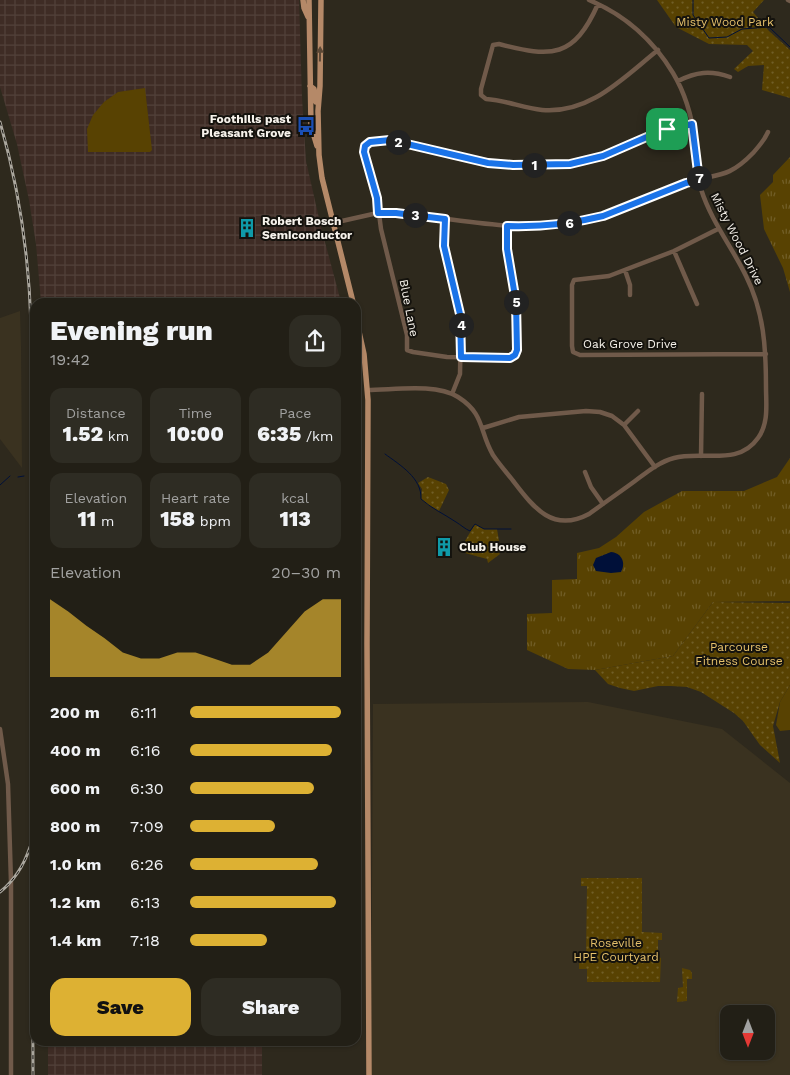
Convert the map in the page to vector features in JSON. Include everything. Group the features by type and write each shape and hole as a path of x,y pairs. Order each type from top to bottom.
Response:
{"main road":[{"path":"303,0 309,20"},
{"path":"309,0 310,126 319,155"},
{"path":"321,0 318,111 319,155 322,178 352,298"},
{"path":"310,69 314,82 320,86"},
{"path":"310,86 314,89 318,111"},
{"path":"361,340 367,390 369,1075"}],"street":[{"name":"Misty Wood Drive","path":"367,390 436,390 452,394 470,407 483,428 493,456 530,502 542,514 557,520 573,520 589,514 654,467 674,458 725,456 739,453 750,447 758,438 765,420 766,354 763,326 752,288 740,264 718,229 705,201 699,180 692,124 678,81 658,50 629,23 589,0"},
{"path":"598,4 581,35 560,49 541,53 493,44 481,95 486,99 534,109 568,109 594,99 609,90 658,50"},
{"path":"678,81 689,75 703,72 718,73 730,77"},
{"path":"378,213 377,198 364,152 365,146 370,142 390,140 501,164 555,165 587,161 656,133 692,124"},
{"path":"333,223 378,213 396,213 507,226 545,226 589,220 686,183 726,174 738,167 761,145 768,132"},
{"name":"Blue Lane","path":"378,213 407,334 408,350 447,357 510,358 515,355 517,350 516,302 507,249 507,226"},
{"path":"445,219 444,246 460,314 460,374 452,394"},
{"name":"Oak Grove Drive","path":"718,229 674,251 625,270 597,278 574,280 572,285 573,352 580,355 766,354"},
{"path":"674,251 697,304"},
{"path":"625,270 630,285 630,296"},
{"path":"702,394 702,456"},
{"path":"483,428 512,418 586,411 606,413 624,425 654,467"},
{"path":"624,425 638,411"},
{"path":"585,472 591,487 603,504"},
{"path":"0,730 8,784 11,882 11,1075"}],"shaded area":[{"name":"Robert Bosch Semiconductor","path":"0,0 299,0 306,161 340,298 41,298 36,244 29,200 17,144 0,87"},
{"path":"20,311 22,468 0,439 0,318"},
{"path":"588,702 722,729 790,783 790,1075 371,1075 373,704"},
{"path":"48,1046 262,1046 262,1075 48,1075"}],"green space":[{"name":"Misty Wood Park","path":"657,0 764,0 753,12 769,31 790,50 790,98 762,90 764,65 748,66 738,72 734,69 753,51 747,45 709,44 676,27"},
{"path":"145,88 152,150 150,152 88,152 87,129 93,115 104,102 118,92"},
{"path":"790,157 790,292 783,268 764,229 760,195 773,182 773,175"},
{"path":"790,458 790,601 713,602 673,656 595,670 568,669 527,650 527,614 552,613 552,580 577,579 577,553 599,548 616,537 644,512 682,491 744,491 777,477"},
{"path":"428,477 446,484 449,490 439,511 421,499 422,489 418,483"},
{"path":"475,524 484,529 497,529 499,541 495,542 494,545 500,554 488,563 487,559 465,553 469,549 465,541"},
{"name":"Parcourse Fitness Course","path":"713,602 790,603 790,685 780,702 773,726 780,763 760,745 743,721 701,692 687,687 671,686 658,686 634,691 608,684 595,670 673,656"},
{"path":"790,685 790,730 780,731 776,725 780,702"},
{"name":"Roseville HPE Courtyard","path":"581,878 642,878 642,932 662,933 662,940 658,940 658,957 661,958 660,982 587,982 587,969 579,969 579,955 586,955 587,886 581,886"},
{"path":"682,968 690,970 692,979 687,979 687,1001 677,1002 678,988 683,987"}],"water":[{"path":"611,552 618,554 622,559 621,572 596,571 593,565 596,558"}],"waterway":[{"path":"693,0 693,15 709,38 727,37 742,29 769,27 790,47"},
{"path":"385,454 414,478 418,485 421,499 466,529 470,531 475,524 484,529 511,529"},
{"path":"0,485 10,476"},
{"path":"18,477 24,476"}],"railway":[{"path":"0,122 18,197 30,299"},
{"path":"0,892 18,872 30,847"},
{"path":"33,1046 33,1075"}],"place":[{"name":"Foothills past Pleasant Grove","path":"306,126"},
{"name":"Robert Bosch Semiconductor","path":"247,228"},
{"name":"Club House","path":"444,547"}],"route":[{"path":"692,124 699,180 686,183 589,220 539,227 507,226 506,242 516,302 517,350 515,355 510,358 461,357 460,314 444,246 445,219 396,213 378,213 377,198 364,152 365,146 370,142 390,140 488,163 555,165 587,161 603,156 667,129 692,124"}]}
